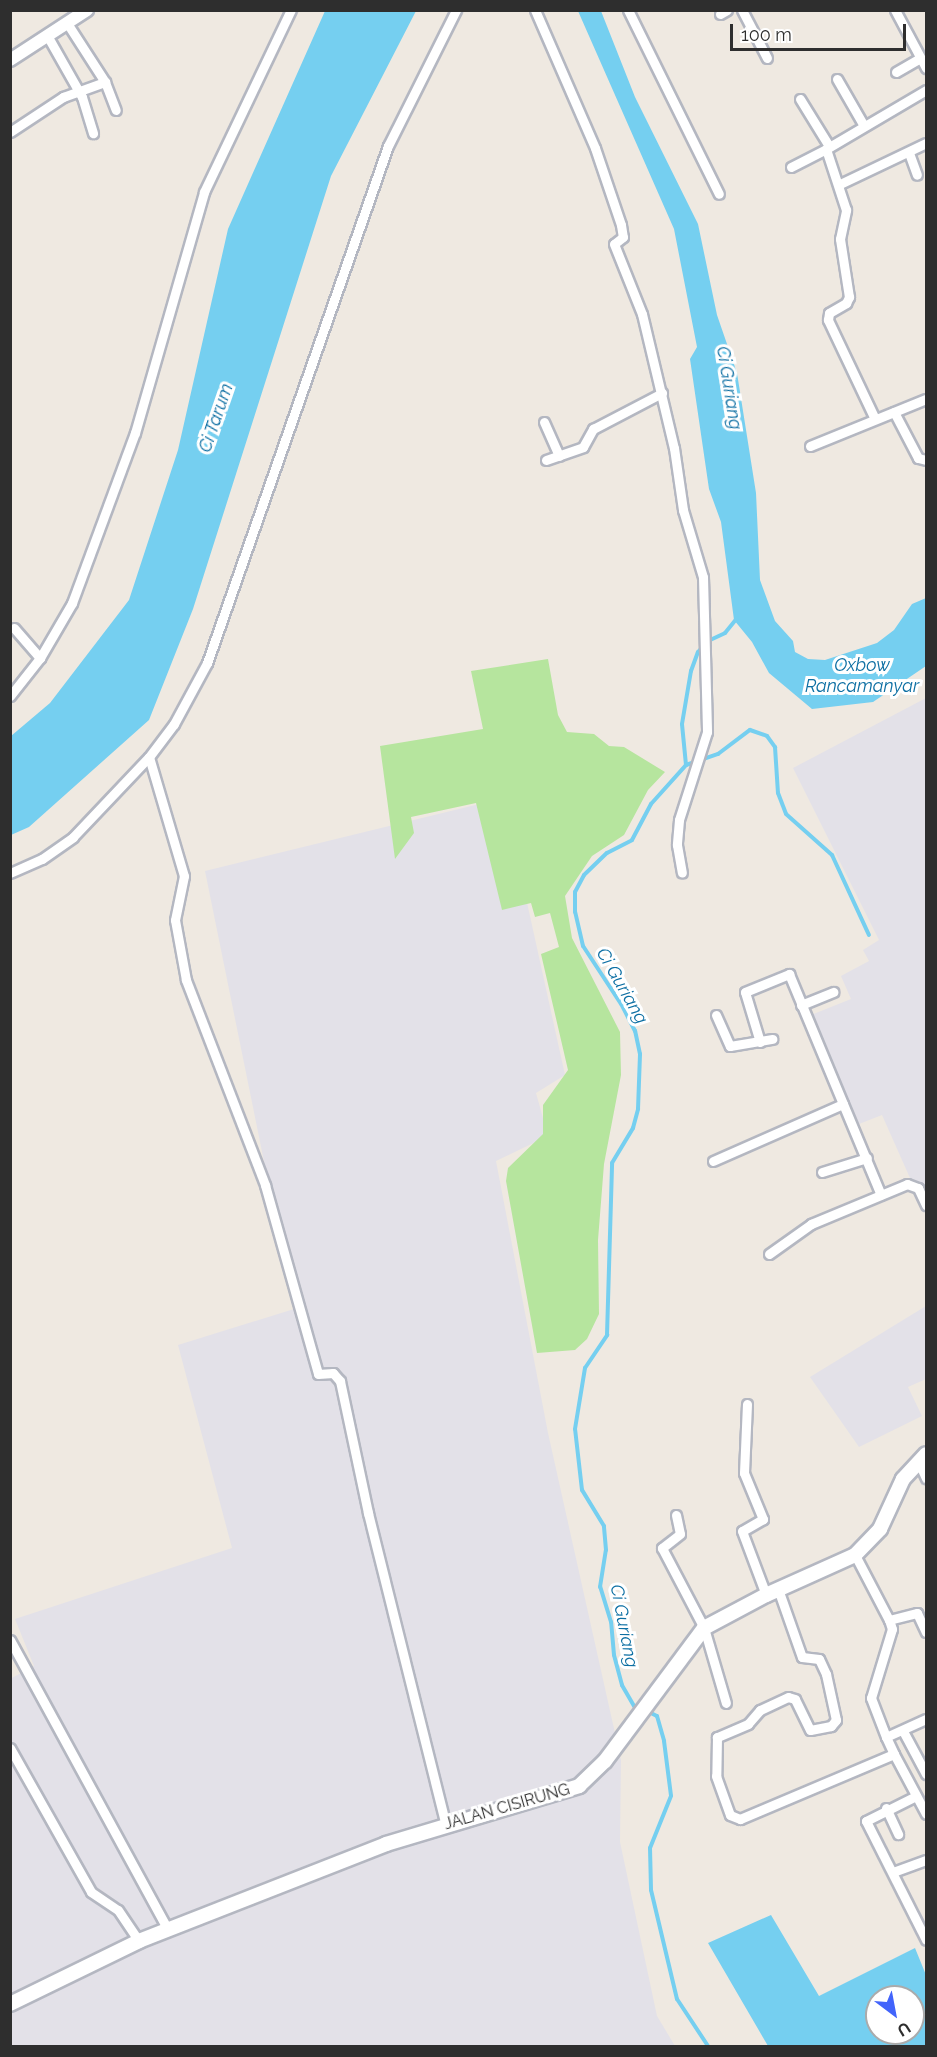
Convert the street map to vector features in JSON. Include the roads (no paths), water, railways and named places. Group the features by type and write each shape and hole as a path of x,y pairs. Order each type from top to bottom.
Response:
{"main road":[{"name":"JALAN CISIRUNG","path":"10,2004 139,1941 386,1844 579,1786 605,1761 704,1628 772,1592 855,1556 880,1529 903,1479 922,1457"}],"street":[{"path":"10,60 87,10"},
{"path":"10,696 40,658 72,603 93,552 135,433 204,192 291,10"},
{"path":"10,873 42,859 73,837 149,757 174,724 207,663 388,146 456,10"},
{"path":"535,10 595,148 621,225 623,237 614,243 642,314 662,393 683,510 703,577 706,732 702,754 678,826 682,873"},
{"path":"628,10 719,195"},
{"path":"742,10 767,58"},
{"path":"895,10 927,68"},
{"path":"67,23 105,82 116,110"},
{"path":"48,37 79,90 93,133"},
{"path":"896,72 920,58"},
{"path":"837,79 864,126"},
{"path":"10,132 79,90 105,82"},
{"path":"791,167 927,90"},
{"path":"800,99 827,148 840,184 846,210 840,239 849,297 827,318 875,419"},
{"path":"840,184 927,143"},
{"path":"909,153 917,175"},
{"path":"546,460 583,447 593,429 662,393"},
{"path":"810,446 927,399"},
{"path":"894,412 918,458 927,459"},
{"path":"544,422 559,456"},
{"path":"14,628 40,658"},
{"path":"149,757 184,876 175,920 186,980 265,1185 318,1374 333,1373 340,1381 392,1611 446,1825"},
{"path":"760,1042 746,990 789,974 881,1195"},
{"path":"801,1005 834,992"},
{"path":"716,1015 730,1046 772,1039"},
{"path":"713,1161 843,1104"},
{"path":"822,1172 867,1158"},
{"path":"769,1254 811,1224 881,1195 913,1185 927,1205"},
{"path":"747,1404 744,1473 763,1519 742,1530 802,1657 819,1659 826,1674 836,1720 831,1726 810,1730 795,1699 788,1697 760,1710 748,1724 717,1737 716,1776 730,1815 740,1819 894,1754"},
{"path":"922,1457 927,1478"},
{"path":"676,1515 680,1534 663,1548 704,1628 726,1703"},
{"path":"855,1556 890,1620 892,1629 871,1698 894,1754 927,1814"},
{"path":"890,1620 917,1613 927,1632"},
{"path":"10,1640 168,1930"},
{"path":"886,1737 927,1719"},
{"path":"903,1731 927,1774"},
{"path":"10,1748 92,1892 118,1911 139,1941"},
{"path":"916,1796 886,1808 866,1821 927,1940"},
{"path":"886,1808 898,1834"},
{"path":"893,1872 927,1860"}],"water":[{"name":"Ci Tarum","path":"325,11 416,11 331,176 193,609 149,720 29,827 11,835 11,736 50,703 129,600 178,450 228,229"},
{"name":"Oxbow Rancamanyar","path":"578,11 601,11 635,97 698,224 717,315 737,373 756,493 760,580 775,621 793,641 795,652 808,659 825,660 877,643 894,630 912,604 926,598 926,666 873,702 812,709 769,673 752,642 734,620 721,522 709,489 690,359 697,347 674,229"},
{"path":"771,1915 819,1996 915,1948 926,1975 926,2046 768,2046 708,1943"}],"waterway":[{"name":"Ci Guriang","path":"641,1708 634,1706 622,1685 614,1655 611,1622 600,1587 606,1550 604,1526 582,1490 575,1429 585,1368 607,1335 612,1163 633,1128 638,1109 640,1054 635,1031 621,1004 583,946 575,912 575,892 584,875 607,853 632,840 651,804 686,765 682,724 691,671 698,652 708,641 725,633 737,618"},
{"path":"686,765 718,754 750,730 767,736 775,747 778,793 786,814 832,855 869,935"},
{"name":"Ci Guriang","path":"647,1711 657,1716 664,1741 671,1796 650,1848 651,1890 677,1999 708,2046"}]}
